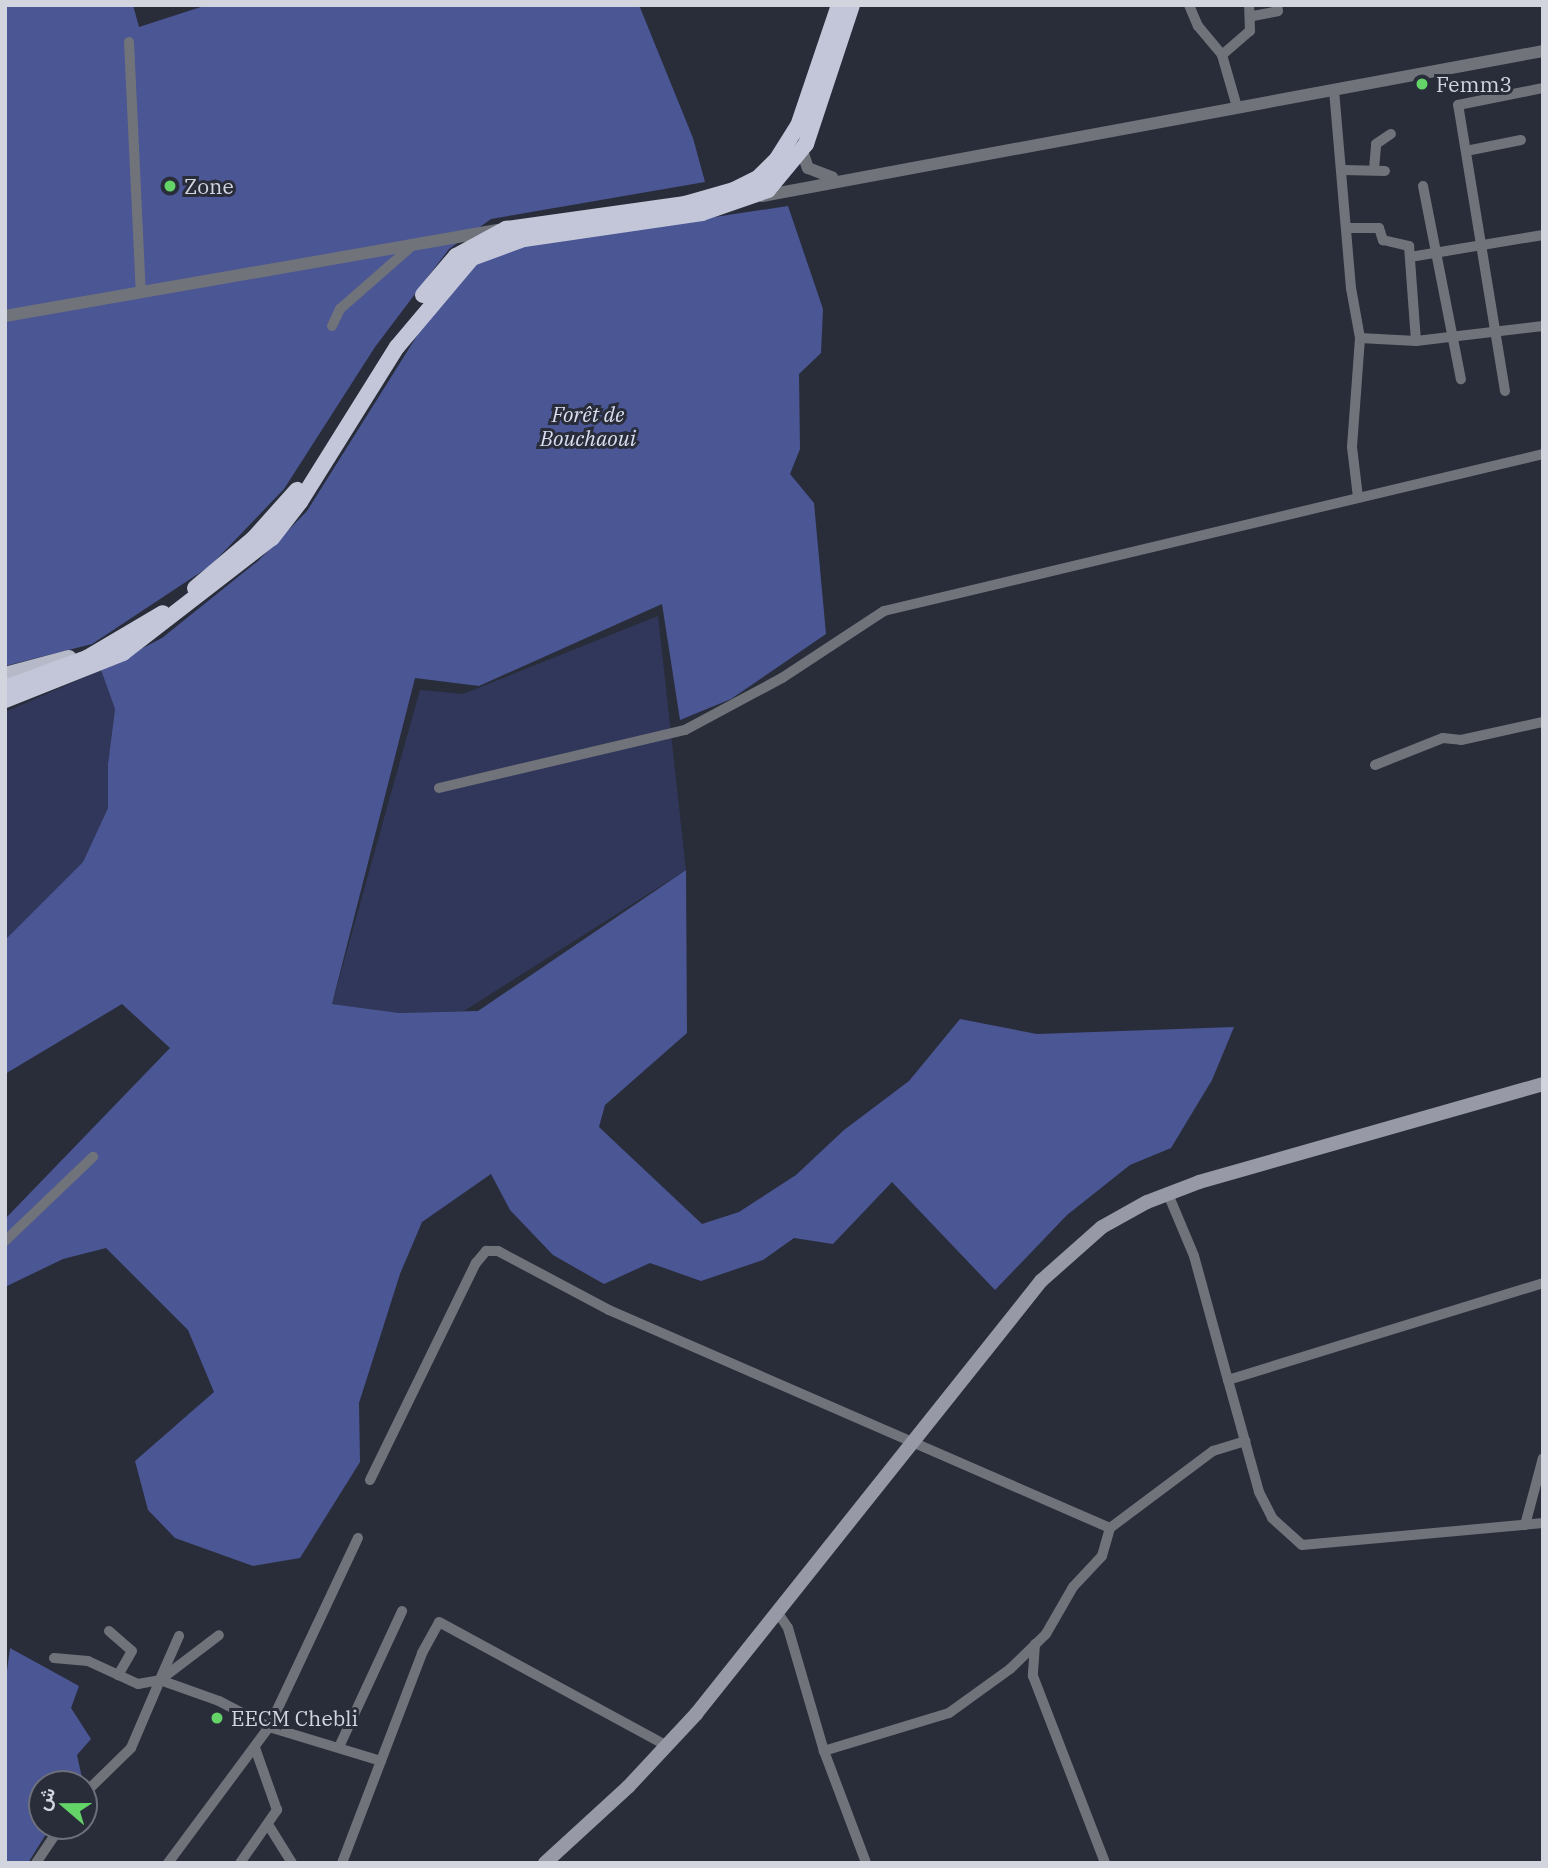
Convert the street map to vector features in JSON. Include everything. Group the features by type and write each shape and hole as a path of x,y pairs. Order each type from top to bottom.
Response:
{"highway":[{"path":"5,688 108,648 194,589 271,521 301,484 369,372 440,272 470,245 506,229 685,204 734,190 759,177 778,159 798,126 839,5"},
{"path":"5,698 26,693 131,648 272,538 300,502 397,347 472,258 524,239 702,213 756,197 784,177 802,151 852,5"}],"main road":[{"path":"5,675 108,648"},
{"path":"545,1863 667,1746 778,1613 1041,1281 1102,1227 1168,1194 1543,1084"}],"street":[{"path":"1189,5 1198,26 1222,55 1237,107"},
{"path":"1222,55 1250,31 1253,16 1249,5"},
{"path":"1253,16 1278,11 1277,5"},
{"path":"129,42 141,292"},
{"path":"756,197 850,177 1543,51"},
{"path":"1505,391 1458,105 1543,88"},
{"path":"1334,90 1344,170 1351,288 1360,338 1352,447 1358,496"},
{"path":"1344,170 1379,170 1376,144 1391,134"},
{"path":"1466,151 1521,140"},
{"path":"802,151 804,164 817,175 850,177"},
{"path":"1423,186 1461,379"},
{"path":"1348,228 1379,228 1383,240 1409,246 1416,341"},
{"path":"5,316 506,229"},
{"path":"1410,257 1543,235"},
{"path":"332,326 340,309 414,245"},
{"path":"1360,338 1416,341 1543,326"},
{"path":"439,788 685,730 782,678 884,611 1543,454"},
{"path":"1375,765 1443,738 1461,740 1543,722"},
{"path":"5,1241 93,1157"},
{"path":"1168,1194 1194,1256 1259,1492 1272,1518 1302,1545 1543,1523"},
{"path":"370,1480 424,1361 486,1251 498,1251 609,1310 916,1440 1110,1528"},
{"path":"1228,1380 1543,1283"},
{"path":"824,1751 949,1713 1035,1644 1073,1587 1102,1556 1110,1528 1213,1451 1245,1441"},
{"path":"1525,1525 1543,1458"},
{"path":"168,1863 269,1727 358,1538"},
{"path":"339,1747 402,1611"},
{"path":"778,1613 788,1628 824,1751 866,1863"},
{"path":"342,1863 422,1653 441,1621 667,1746"},
{"path":"109,1631 132,1651 118,1675"},
{"path":"54,1658 88,1661 138,1684 160,1680 219,1635"},
{"path":"98,1780 131,1748 179,1636"},
{"path":"1035,1644 1033,1676 1105,1863"},
{"path":"160,1680 219,1701 269,1727 381,1761"},
{"path":"240,1863 269,1826 277,1810 255,1748"},
{"path":"269,1826 292,1863"},
{"path":"36,1863 52,1840"}],"shaded area":[{"path":"658,616 686,870 464,1011 399,1013 332,1004 420,690 463,694"},
{"path":"101,670 115,709 108,764 108,808 83,862 5,940 5,712"}],"green space":[{"path":"5,5 133,5 139,27 207,5 639,5 693,138 705,182 491,219 449,249 375,347 284,489 210,566 92,644 5,666"},
{"name":"Forêt de Bouchaoui","path":"788,206 823,309 821,353 799,374 800,449 790,474 814,503 826,634 731,699 680,720 662,604 479,686 415,678 332,1004 399,1013 478,1011 686,870 687,1033 605,1105 599,1127 702,1224 739,1212 796,1175 844,1130 909,1081 960,1019 1037,1034 1234,1027 1212,1080 1171,1148 1130,1165 1067,1215 995,1290 892,1182 833,1244 794,1238 763,1260 701,1281 650,1263 604,1284 553,1255 510,1210 491,1174 422,1222 400,1274 359,1403 360,1462 300,1558 253,1566 175,1538 148,1510 135,1461 214,1392 188,1330 106,1248 63,1259 5,1287 5,1219 170,1048 122,1004 5,1074 5,940 83,862 108,808 108,764 115,709 101,670 162,638 258,561 307,511 447,288 470,263 503,249"},
{"path":"10,1648 79,1686 71,1708 91,1739 77,1755 80,1770 28,1770 28,1840 42,1840 28,1863 5,1863 5,1686"}],"place":[{"name":"Femm3","path":"1422,84"},
{"name":"Zone","path":"170,186"},
{"name":"EECM Chebli","path":"217,1718"}]}
